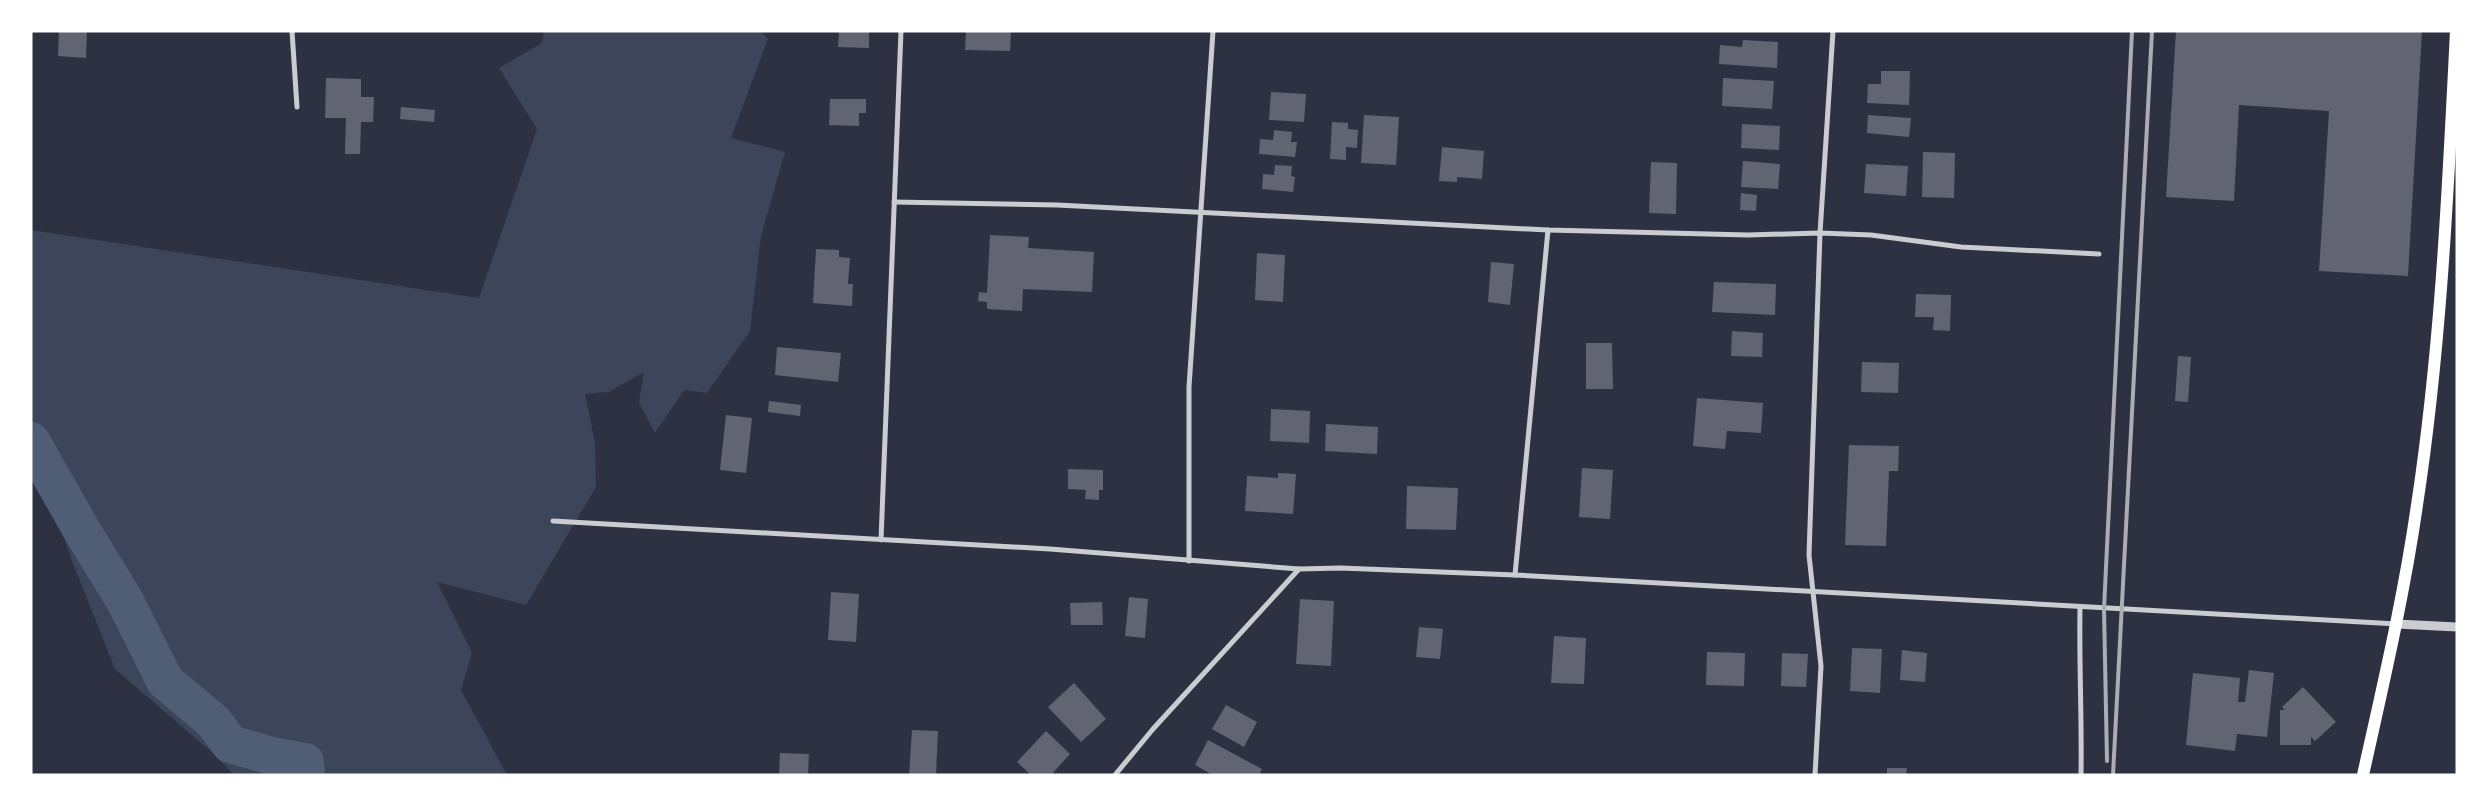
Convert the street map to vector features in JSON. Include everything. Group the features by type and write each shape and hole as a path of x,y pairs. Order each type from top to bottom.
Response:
{"main road":[{"path":"2363,775 2397,624 2418,504 2444,268 2456,31"}],"street":[{"path":"292,31 297,107"},
{"path":"881,540 901,31"},
{"path":"1189,562 1189,387 1212,31"},
{"path":"1815,775 1821,666 1809,555 1820,233 1833,31"},
{"path":"894,202 1057,206 1548,230 1748,235 1820,233 1871,235 1961,247 2099,254"},
{"path":"1515,575 1548,230"},
{"path":"553,521 1050,549 1189,562 1299,569 1341,568 1515,575 2080,608 2457,627"},
{"path":"1114,775 1153,729 1299,569"},
{"path":"2080,608 2081,775"}],"shaded area":[{"path":"544,31 761,31 768,39 731,138 785,152 761,236 750,331 707,393 684,390 655,433 639,402 644,372 609,392 585,394 595,442 596,487 526,605 437,582 472,653 461,690 507,775 234,775 214,754 115,669 72,561 31,440 31,230 479,298 537,129 499,68 542,43"}],"building":[{"path":"59,31 87,31 86,58 58,56"},
{"path":"839,31 869,31 869,48 838,47"},
{"path":"966,31 1011,31 1010,51 965,50"},
{"path":"2176,31 2422,31 2408,276 2319,271 2329,111 2239,105 2234,201 2166,197"},
{"path":"1743,40 1778,42 1777,68 1719,64 1720,45 1742,47"},
{"path":"1881,71 1910,71 1909,105 1867,103 1868,84 1881,84"},
{"path":"326,78 361,79 361,97 374,97 373,122 361,122 360,154 345,154 346,118 325,118"},
{"path":"1723,78 1774,81 1772,109 1722,106"},
{"path":"1271,92 1306,94 1304,122 1269,120"},
{"path":"830,99 866,99 866,113 859,113 859,126 829,125"},
{"path":"401,107 435,110 434,122 400,119"},
{"path":"1364,115 1399,117 1396,165 1361,163"},
{"path":"1868,115 1911,118 1909,137 1867,133"},
{"path":"1332,122 1348,123 1348,129 1358,130 1357,148 1346,147 1346,160 1330,159"},
{"path":"1742,124 1780,126 1779,150 1741,148"},
{"path":"1274,130 1292,132 1291,142 1297,142 1295,157 1259,154 1260,139 1273,140"},
{"path":"1442,147 1484,151 1482,179 1457,177 1457,182 1439,181"},
{"path":"1923,152 1955,153 1954,198 1922,197"},
{"path":"1743,161 1780,164 1778,189 1741,187"},
{"path":"1651,162 1677,163 1676,214 1649,213"},
{"path":"1866,164 1908,166 1906,196 1864,193"},
{"path":"1275,165 1292,166 1291,176 1295,177 1293,192 1262,189 1263,174 1274,175"},
{"path":"1741,193 1757,195 1756,211 1740,210"},
{"path":"990,235 1029,237 1028,248 1094,252 1092,292 1023,289 1022,311 987,309 987,302 978,301 979,292 987,293"},
{"path":"816,249 839,250 839,257 850,258 848,284 853,284 852,306 813,303"},
{"path":"1257,253 1285,255 1283,302 1255,300"},
{"path":"1491,262 1514,264 1510,305 1488,302"},
{"path":"1714,282 1776,284 1775,315 1712,312"},
{"path":"1916,294 1951,295 1950,331 1933,330 1934,317 1915,317"},
{"path":"1732,331 1763,333 1762,357 1731,356"},
{"path":"1586,343 1612,343 1613,389 1586,389"},
{"path":"777,347 841,353 838,382 775,375"},
{"path":"2178,356 2191,357 2188,402 2175,401"},
{"path":"1862,362 1899,363 1898,393 1861,392"},
{"path":"1697,398 1763,403 1761,433 1727,431 1725,449 1693,446"},
{"path":"769,401 801,405 800,416 768,412"},
{"path":"1271,409 1310,411 1309,443 1270,441"},
{"path":"726,415 752,418 746,473 720,470"},
{"path":"1326,424 1378,427 1377,454 1325,451"},
{"path":"1849,445 1899,446 1898,471 1889,471 1886,546 1845,545"},
{"path":"1582,468 1613,470 1610,519 1579,517"},
{"path":"1068,469 1103,470 1103,490 1099,490 1099,500 1085,499 1086,490 1068,489"},
{"path":"1278,473 1296,474 1293,514 1245,511 1247,476 1278,478"},
{"path":"1407,486 1458,488 1456,530 1406,529"},
{"path":"831,592 859,594 856,642 828,640"},
{"path":"1129,597 1148,599 1145,638 1125,636"},
{"path":"1300,599 1334,601 1331,666 1296,664"},
{"path":"1102,602 1103,625 1071,625 1070,603"},
{"path":"1419,627 1443,629 1440,659 1416,657"},
{"path":"1554,636 1586,638 1584,684 1551,683"},
{"path":"1852,648 1882,649 1880,693 1850,691"},
{"path":"1902,650 1927,653 1925,682 1900,680"},
{"path":"1707,652 1745,653 1744,686 1706,685"},
{"path":"1782,653 1808,654 1806,687 1781,686"},
{"path":"2249,670 2274,673 2267,737 2237,734 2235,751 2186,745 2193,673 2240,678 2238,702 2245,702"},
{"path":"1074,683 1106,719 1081,742 1048,707"},
{"path":"2303,687 2336,722 2315,741 2311,737 2311,745 2280,745 2280,710 2285,710 2282,707"},
{"path":"1226,705 1257,722 1244,747 1212,729"},
{"path":"912,730 938,731 936,775 909,775"},
{"path":"1046,731 1070,754 1051,775 1031,775 1017,762"},
{"path":"1208,740 1262,769 1259,775 1213,775 1195,765"},
{"path":"780,753 809,754 808,775 779,775"},
{"path":"1887,768 1907,768 1906,775 1887,775"}],"waterway":[{"path":"31,441 125,601 165,681 214,722 230,744 272,756 305,762 306,775"}],"railway":[{"path":"2107,761 2104,609 2132,31"},
{"path":"2113,775 2152,31"}]}
